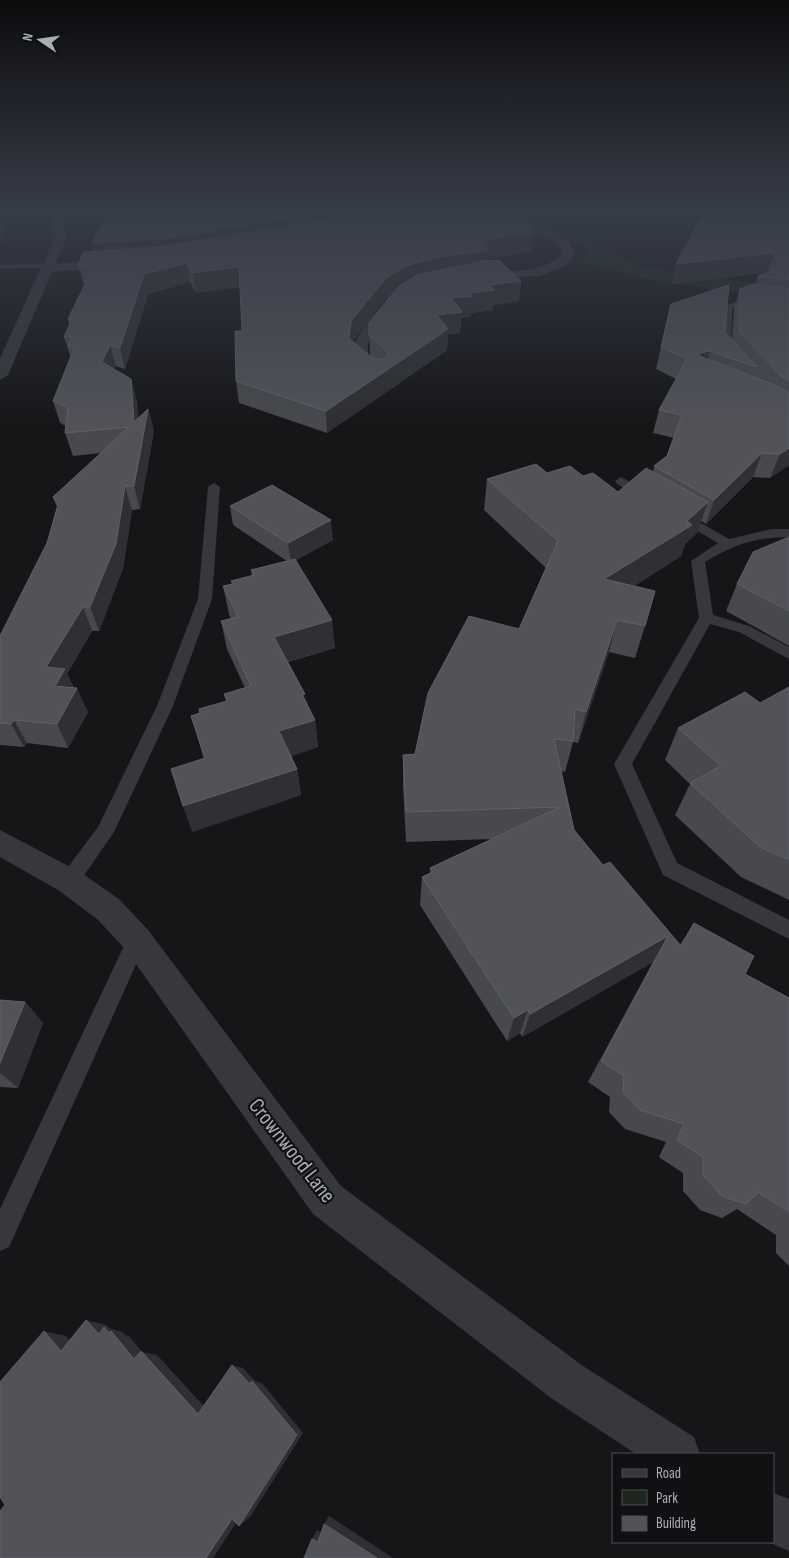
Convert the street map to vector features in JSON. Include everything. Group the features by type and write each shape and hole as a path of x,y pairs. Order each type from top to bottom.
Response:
{"street":[{"path":"0,376 42,282"},
{"path":"378,375 360,359 361,343 392,303 405,295"},
{"name":"Crownwood Lane","path":"0,842 69,881 108,909 137,940 327,1200 567,1382 675,1453"},
{"path":"774,1518 789,1528"}],"lane":[{"path":"731,361 725,354 728,307 745,300 789,306"},
{"path":"621,481 728,543"},
{"path":"69,881 105,832 166,706 205,598 214,487"},
{"path":"789,533 772,533 728,543 698,561 706,618 623,764 670,869 789,930"},
{"path":"706,618 744,629 789,654"},
{"path":"0,1238 137,940"}],"green space":[{"path":"665,282 743,282 789,289 789,301"}],"building":[{"path":"86,282 142,282 120,348 110,345 102,362 131,379 134,422 148,409 134,486 125,486 116,544 90,607 83,607 46,667 65,669 55,686 77,688 57,724 14,720 11,724 0,723 0,636 47,543 58,505 53,497 129,427 65,433 68,407 53,401 75,346 68,347 72,337 64,337 72,319 68,319"},
{"path":"240,282 383,282 351,321 349,338 372,358 380,360 388,355 388,352 369,336 369,323 398,287 406,282 516,282 490,285 494,290 470,293 472,296 451,298 462,312 437,315 448,329 326,411 236,381 235,331 242,331"},
{"path":"753,284 789,289 789,381 782,377 739,332 740,289"},
{"path":"729,285 725,332 757,367 710,351 700,353 699,356 772,384 789,393 789,448 780,454 762,453 714,500 654,466 667,456 682,415 659,410 687,359 661,347 671,304"},
{"path":"536,464 547,473 570,466 583,476 593,473 618,492 646,468 708,502 687,521 692,525 604,579 655,591 645,626 617,620 586,712 575,709 573,741 554,739 574,830 603,865 610,862 681,946 694,923 754,956 745,974 789,998 789,1212 758,1192 746,1204 722,1196 703,1175 703,1157 677,1140 684,1124 640,1110 623,1092 624,1076 601,1061 668,936 530,1014 528,1010 514,1018 422,877 433,872 430,868 560,807 406,812 403,755 415,754 428,693 469,616 519,629 558,541 487,479"},
{"path":"272,485 331,520 288,543 230,506"},
{"path":"789,537 789,611 737,584 753,552"},
{"path":"295,559 332,620 274,637 305,694 302,695 315,720 279,731 297,769 183,806 171,769 205,758 191,716 200,713 199,709 227,701 224,694 251,686 221,621 238,617 223,586 233,584 231,581 254,575 251,570"},
{"path":"789,687 789,860 760,847 690,783 721,766 678,728 745,692 760,703"},
{"path":"0,1000 25,1002 0,1063"},
{"path":"86,1320 99,1334 104,1327 109,1333 111,1331 134,1359 141,1351 198,1414 232,1365 250,1384 252,1381 297,1435 239,1526 232,1519 206,1558 0,1558 0,1511 5,1505 0,1497 0,1382 44,1331 61,1351"},
{"path":"324,1524 377,1558 304,1558 312,1539 318,1542"}]}
